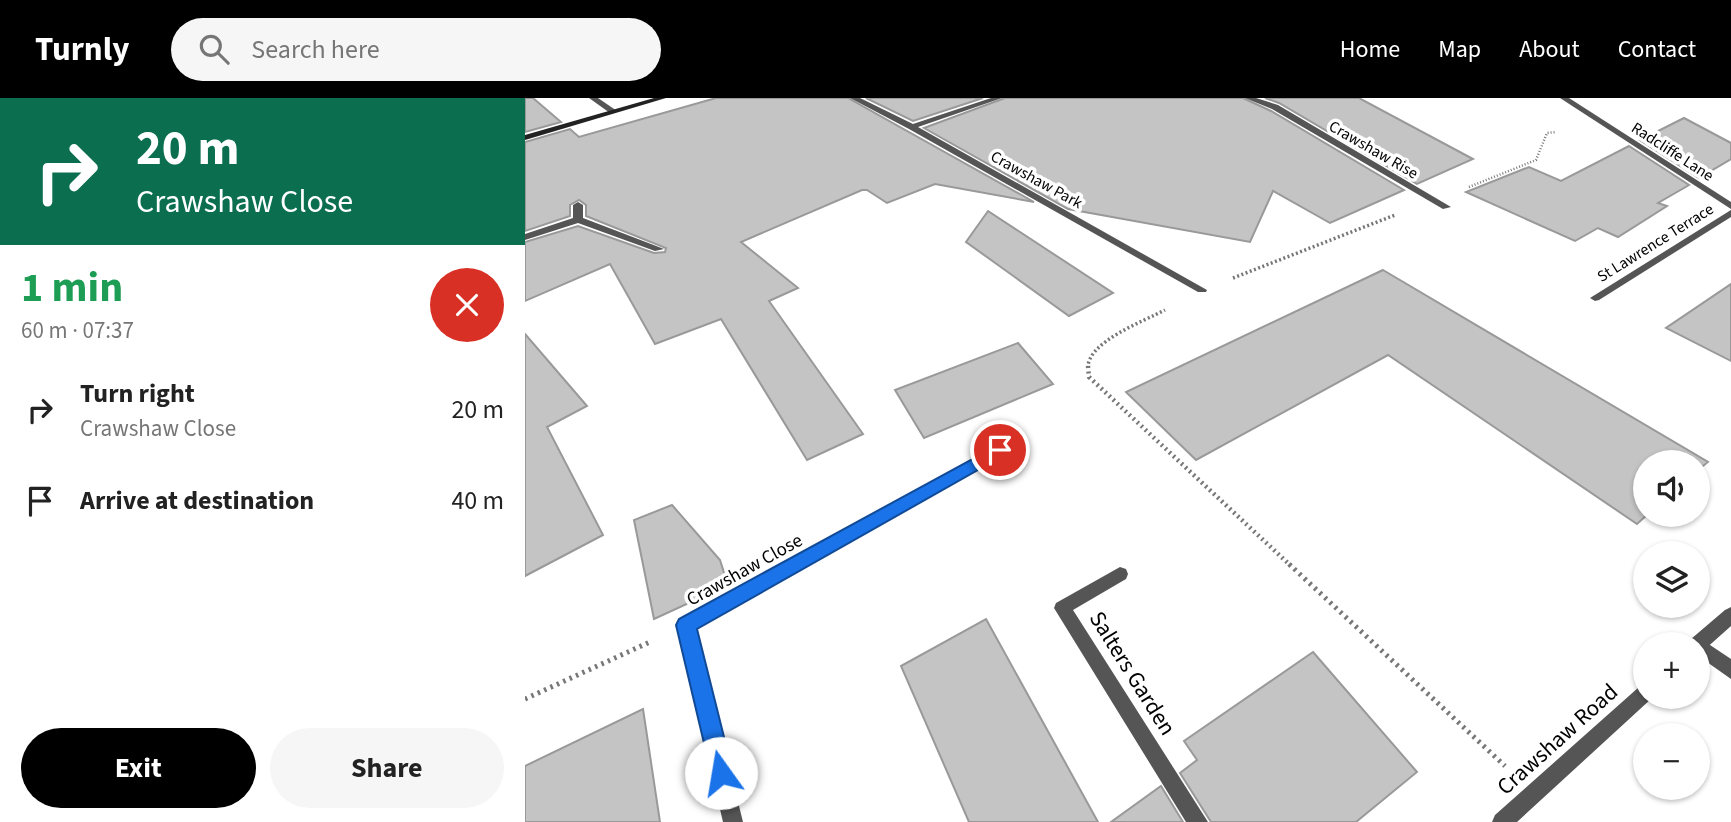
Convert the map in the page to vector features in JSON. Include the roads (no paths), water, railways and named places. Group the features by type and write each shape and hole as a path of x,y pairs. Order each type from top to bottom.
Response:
{"street":[{"path":"593,98 614,111"},
{"path":"525,138 662,98"},
{"name":"Crawshaw Park","path":"854,98 912,127 1202,290"},
{"path":"912,127 998,98"},
{"name":"Crawshaw Rise","path":"1249,98 1275,107 1446,207"},
{"name":"Radcliffe Lane","path":"1564,98 1730,206"},
{"path":"578,205 578,220"},
{"name":"St Lawrence Terrace","path":"1595,298 1730,206"},
{"path":"525,237 578,220 659,249"},
{"name":"Crawshaw Close","path":"733,822 686,625 1000,450"},
{"name":"Salters Garden","path":"1120,574 1062,608 1198,822"},
{"path":"1710,634 1731,615"},
{"path":"1710,654 1731,670"},
{"name":"Crawshaw Road","path":"1502,822 1633,704"}]}
